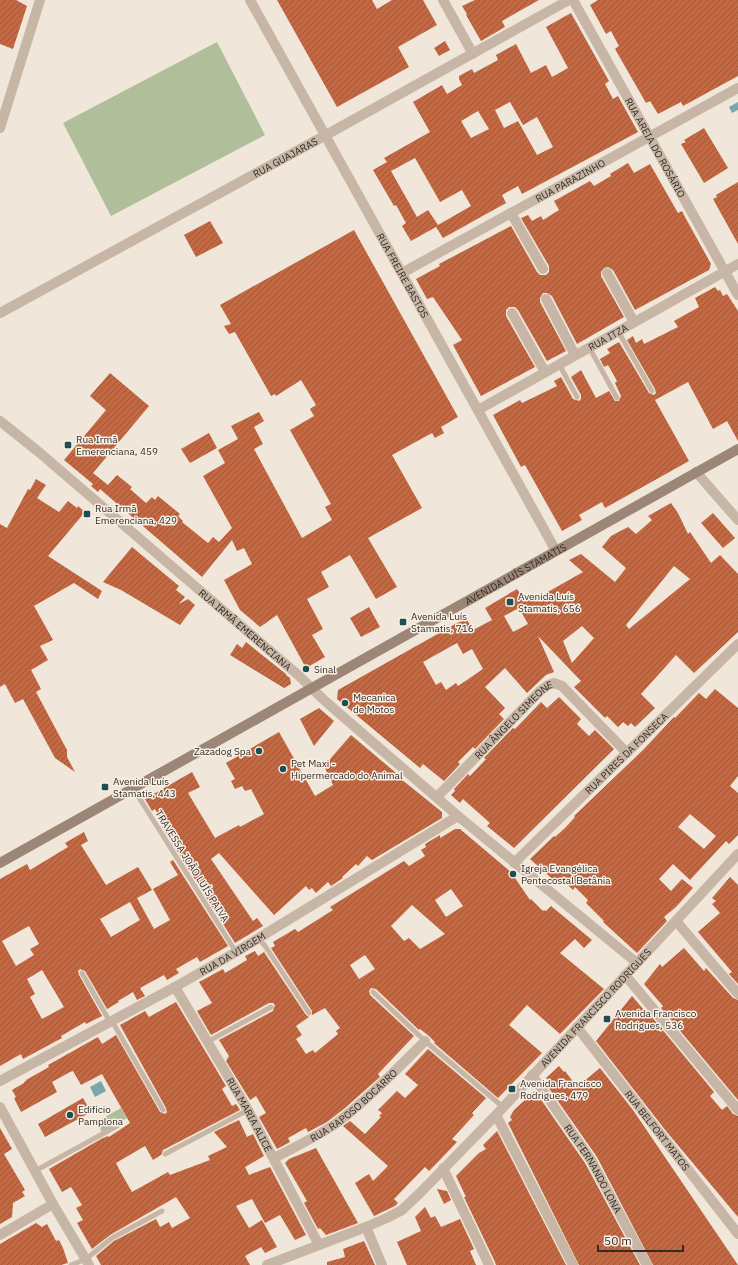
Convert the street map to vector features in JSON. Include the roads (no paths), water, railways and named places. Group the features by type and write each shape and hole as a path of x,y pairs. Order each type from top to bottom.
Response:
{"main road":[{"name":"AVENIDA LUÍS STAMATIS","path":"0,864 738,449"}],"street":[{"path":"0,128 40,0"},
{"name":"RUA FREIRE BASTOS","path":"250,0 556,551"},
{"path":"443,0 473,54"},
{"name":"RUA GUAJARAS","path":"0,313 326,136 569,0"},
{"name":"RUA AREIA DO ROSÁRIO","path":"573,0 738,295"},
{"name":"RUA PARAZINHO","path":"402,273 738,88"},
{"path":"511,213 543,269"},
{"name":"RUA ITZA","path":"478,410 738,264"},
{"path":"607,273 634,322"},
{"path":"546,299 575,356"},
{"path":"512,312 545,372"},
{"name":"RUA IRMÃ EMERENCIANA","path":"0,421 40,453 458,816 637,963"},
{"path":"696,472 738,520"},
{"name":"RUA PIRES DA FONSECA","path":"514,863 738,644"},
{"name":"RUA ÂNGELO SIMEONE","path":"437,797 540,691 548,685 554,683 562,686 627,753"},
{"name":"RUA DA VIRGEM","path":"0,1081 175,987 259,939 458,816"},
{"name":"AVENIDA FRANCISCO RODRIGUES","path":"267,1265 366,1227 402,1210 496,1115 738,855"},
{"path":"676,921 738,994"},
{"path":"625,975 738,1110"},
{"name":"RUA MARIA ALICE","path":"175,987 248,1110 319,1245"},
{"name":"RUA BELFORT MATOS","path":"577,1027 738,1234"},
{"name":"RUA RAPOSO BOCARRO","path":"274,1158 307,1142 338,1122 376,1090 425,1041"},
{"name":"RUA FERNANDO LONA","path":"532,1076 591,1160 648,1265"},
{"path":"0,1107 53,1204 88,1262"},
{"path":"496,1115 573,1265"},
{"path":"443,1168 489,1265"},
{"path":"0,1235 53,1204"},
{"path":"366,1227 382,1265"}],"lane":[{"path":"618,331 652,391"},
{"path":"590,347 617,398"},
{"path":"559,364 577,397"},
{"name":"TRAVESSA JOÃO LUÍS PAIVA","path":"133,788 236,952"},
{"path":"259,939 309,1013"},
{"path":"82,973 163,1110"},
{"path":"373,992 425,1041 503,1107"},
{"path":"207,1042 271,1007"},
{"path":"165,1154 248,1110"},
{"path":"35,1171 117,1126"},
{"path":"71,1265 88,1262 112,1238 162,1210"}],"water":[{"path":"738,102 738,110 732,113 729,107"},
{"path":"101,1081 106,1091 95,1097 90,1087"}],"place":[{"name":"Rua Irmã Emerenciana, 459","path":"68,445"},
{"name":"Rua Irmã Emerenciana, 429","path":"87,514"},
{"name":"Avenida Luís Stamatis, 656","path":"510,602"},
{"name":"Avenida Luís Stamatis, 716","path":"403,622"},
{"name":"Sinal","path":"306,669"},
{"name":"Mecanica de Motos","path":"345,703"},
{"name":"Zazadog Spa","path":"259,751"},
{"name":"Pet Maxi - Hipermercado do Animal","path":"283,769"},
{"name":"Avenida Luís Stamatis, 443","path":"105,787"},
{"name":"Igreja Evangélica Pentecostal Betânia","path":"513,874"},
{"name":"Avenida Francisco Rodrigues, 536","path":"607,1019"},
{"name":"Avenida Francisco Rodrigues, 479","path":"512,1089"},
{"name":"Edifício Pamplona","path":"70,1115"}]}
